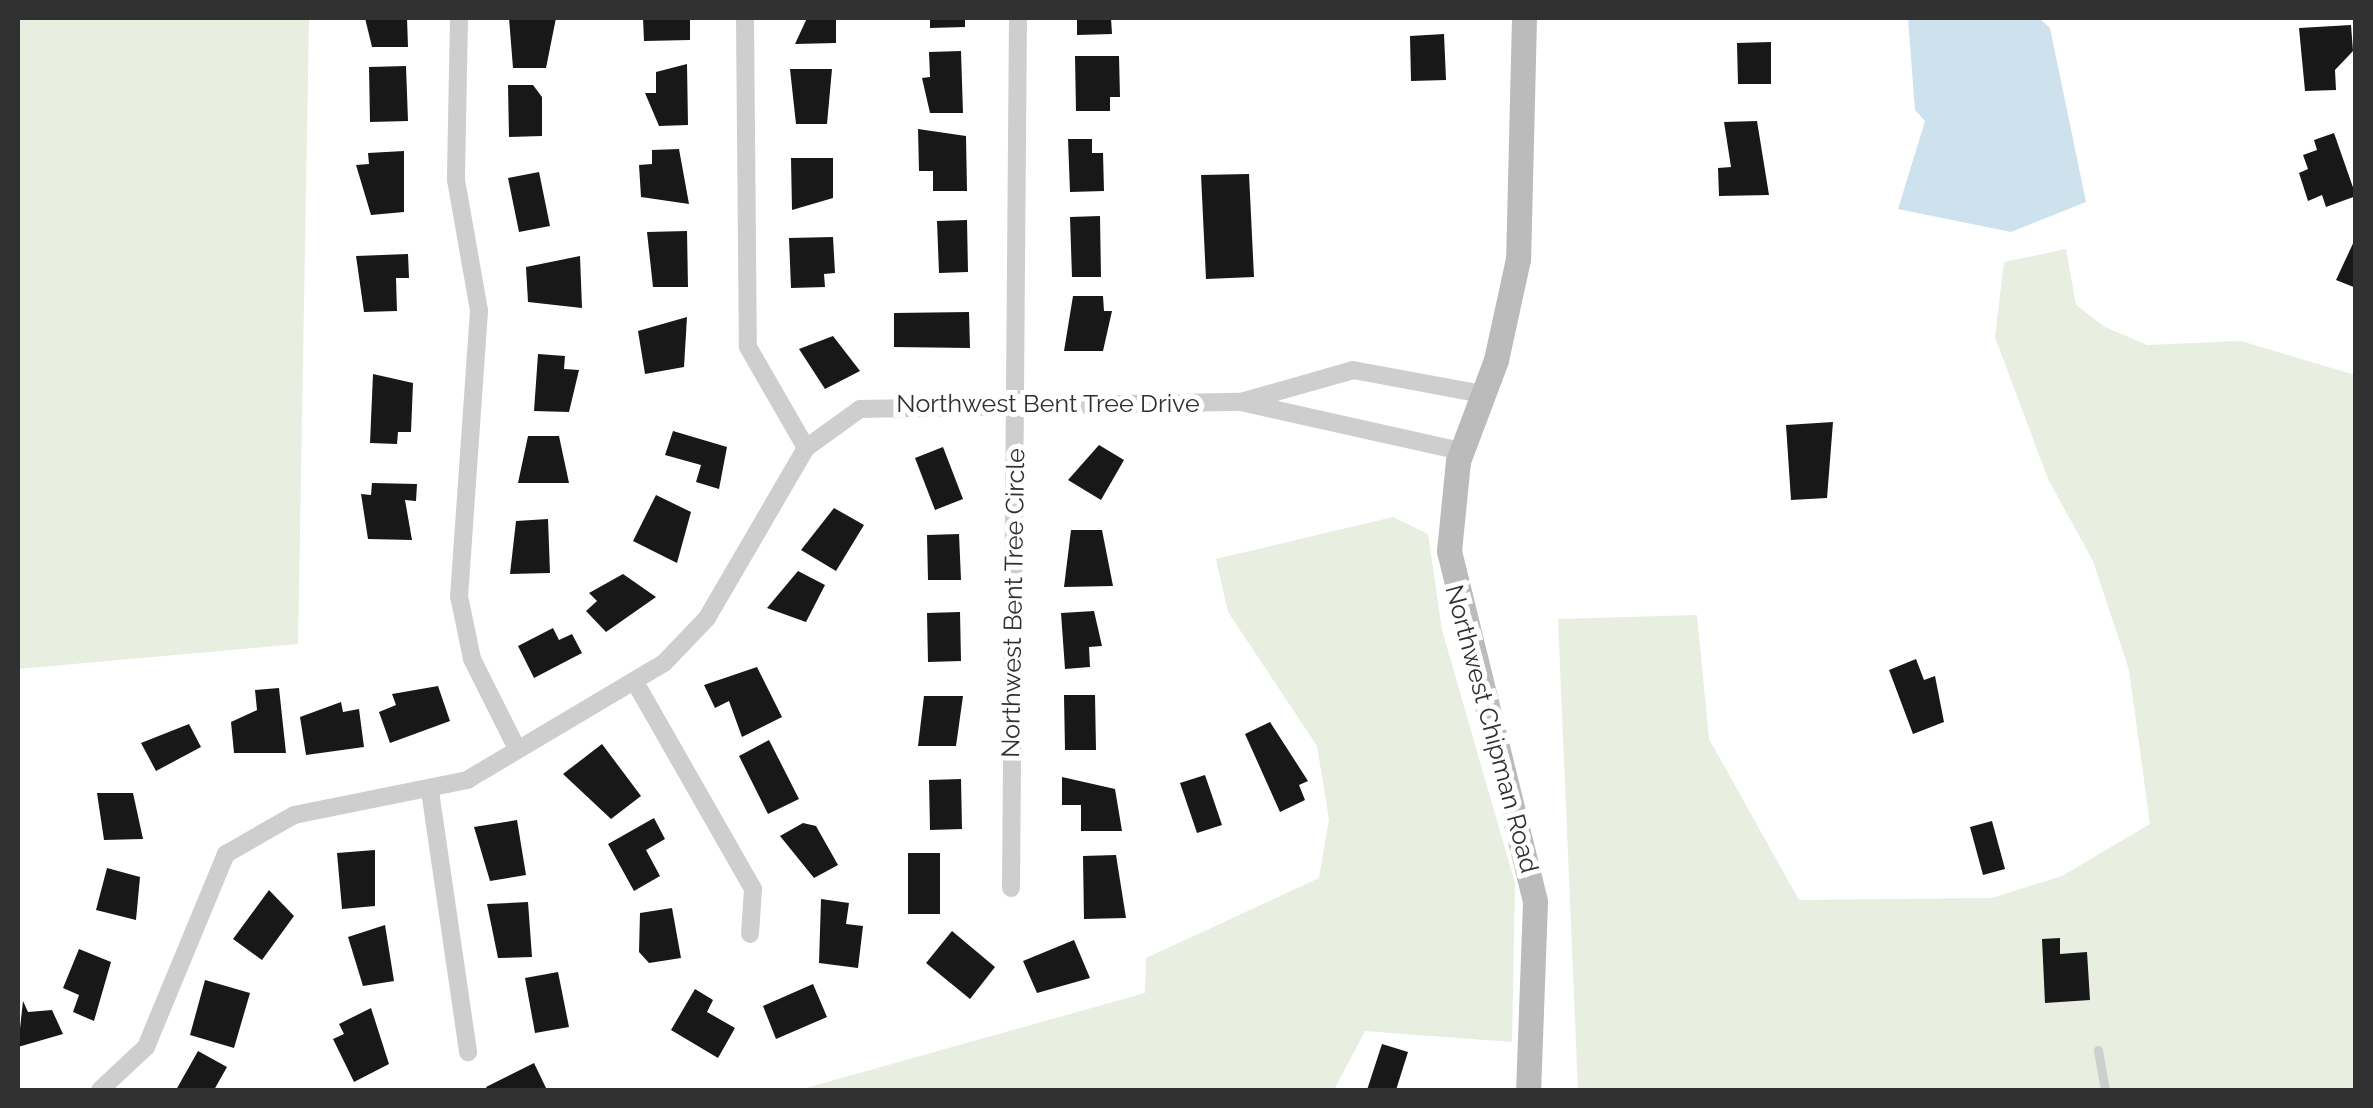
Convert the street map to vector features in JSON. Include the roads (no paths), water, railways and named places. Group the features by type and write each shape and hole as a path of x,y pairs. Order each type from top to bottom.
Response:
{"main road":[{"name":"Northwest Chipman Road","path":"1524,18 1518,260 1482,394 1461,451 1452,581 1535,902 1528,1090"}],"street":[{"path":"459,18 456,180 479,311 460,612 516,750"},
{"path":"745,18 748,347 806,448"},
{"name":"Northwest Bent Tree Circle","path":"1010,888 1018,18"},
{"name":"Northwest Bent Tree Drive","path":"1240,402 1352,370 1482,394"},
{"name":"Northwest Bent Tree Drive","path":"100,1090 146,1046 226,854 294,815 430,790 516,750 635,682 707,618 806,448 877,403 1240,402 1461,451"},
{"path":"635,682 753,889 750,934"},
{"path":"430,790 468,1052"}],"lane":[{"path":"2098,1050 2105,1090"}],"water":[{"path":"1908,18 2039,18 2050,28 2086,202 2011,232 1898,209 1925,121 1915,110"}]}
